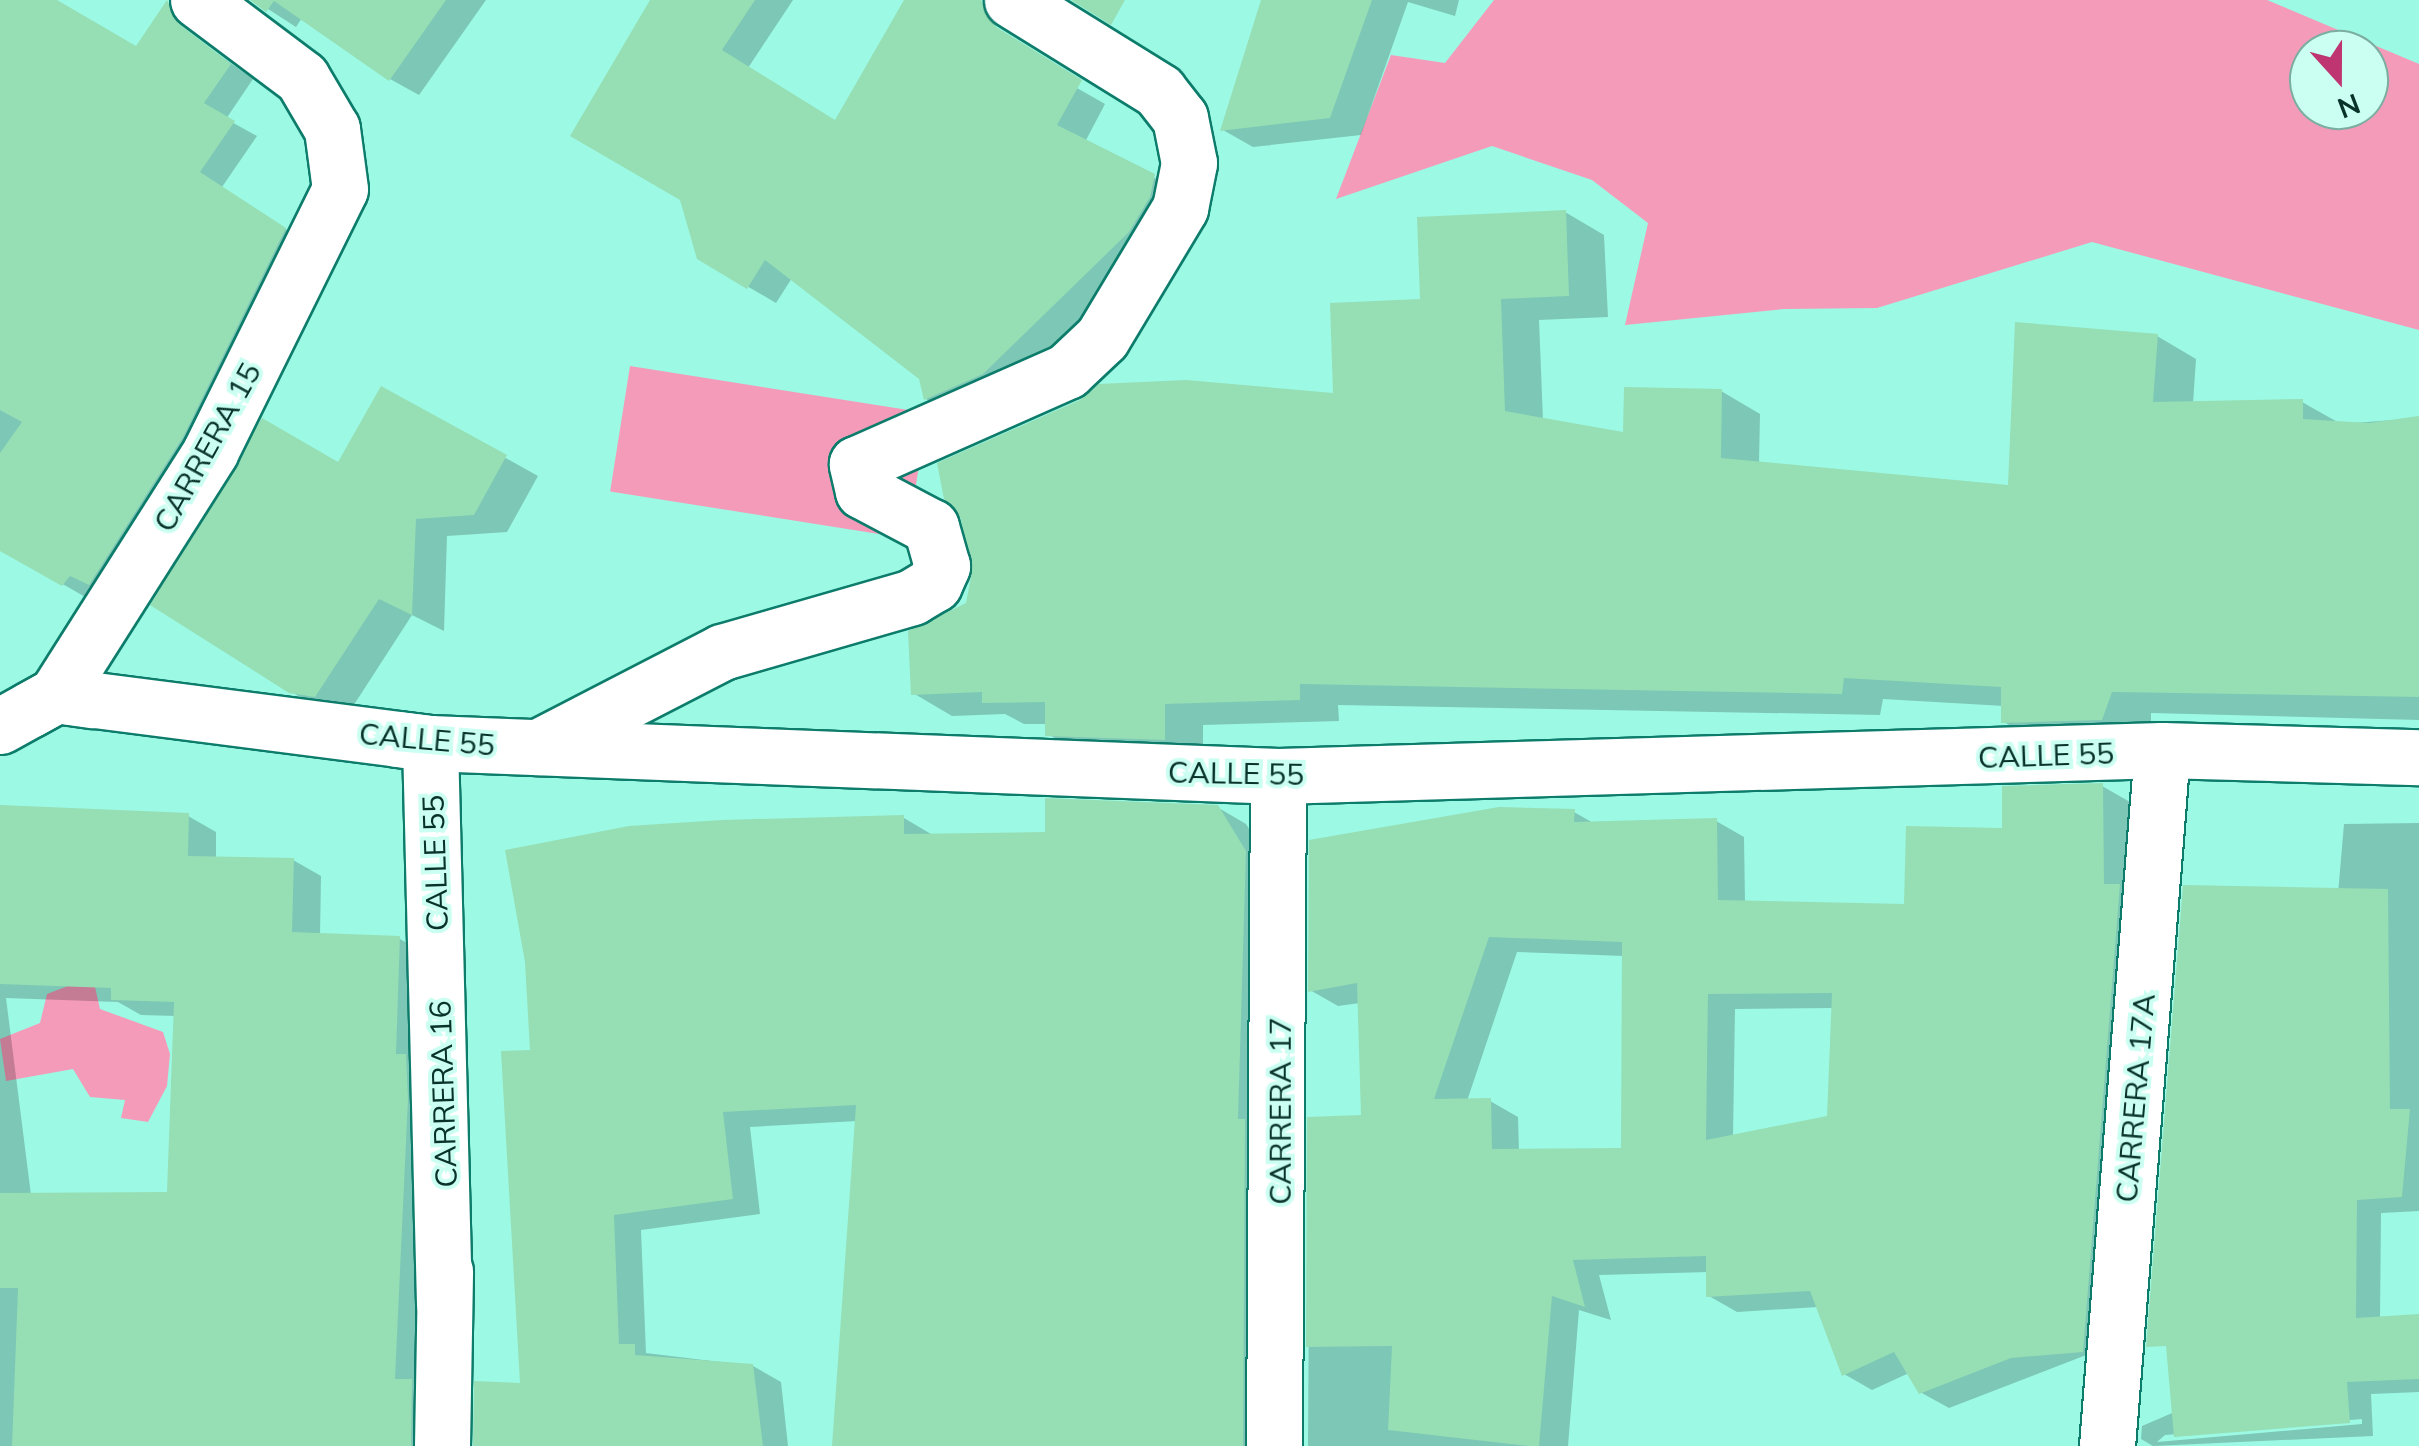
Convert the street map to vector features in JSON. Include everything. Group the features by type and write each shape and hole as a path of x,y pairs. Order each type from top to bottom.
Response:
{"street":[{"name":"CARRERA 15","path":"56,695 210,452 340,189 332,129 302,78 198,0"},
{"path":"538,748 722,652 912,597 934,584 942,566 931,527 863,491 857,464 1067,371 1102,338 1180,208 1189,163 1180,118 1158,91 1012,0"},
{"path":"0,726 56,695"},
{"name":"CALLE 55","path":"56,695 430,743 1278,776 2162,750 2419,757"},
{"name":"CALLE 55","path":"430,743 444,1304 442,1446"},
{"name":"CARRERA 17A","path":"2107,1446 2162,750"},
{"name":"CARRERA 17","path":"1274,1446 1278,776"}],"shaded area":[{"path":"1494,0 2267,0 2338,30 2289,30 2289,130 2389,130 2389,51 2419,64 2419,330 2092,242 1877,308 1784,309 1625,325 1648,223 1592,180 1492,146 1336,199 1391,55 1445,63"},
{"path":"630,366 927,413 907,539 610,491"},
{"path":"68,986 95,987 100,1009 163,1032 170,1054 167,1086 148,1122 121,1118 125,1100 90,1097 73,1069 6,1081 0,1039 40,1023 47,994"}],"building":[{"path":"0,0 57,0 136,46 167,0 179,24 231,64 204,103 235,121 200,172 286,228 183,437 89,585 70,576 62,586 0,551 0,453 22,422 0,410"},
{"path":"250,0 446,0 389,81 274,1 266,12"},
{"path":"650,0 755,0 722,50 835,120 904,0 981,0 996,27 1082,80 1057,125 1155,174 1150,197 1129,232 983,374 924,400 919,379 765,260 747,289 697,259 680,200 570,136"},
{"path":"1071,0 1125,0 1111,25"},
{"path":"1261,0 1372,0 1330,118 1220,131"},
{"path":"1566,210 1569,296 1501,299 1505,411 1623,432 1624,387 1722,389 1721,458 2008,485 2015,322 2158,334 2153,402 2303,399 2303,419 2369,423 2419,416 2419,697 2112,692 2102,720 2001,723 2001,687 1844,678 1842,694 1300,684 1300,700 1165,704 1165,740 1045,736 1045,702 982,703 982,692 911,695 908,631 966,603 971,577 961,519 944,499 937,463 1080,400 1099,384 1186,380 1333,393 1330,303 1420,299 1417,217"},
{"path":"381,386 507,455 474,515 416,519 412,615 379,599 315,697 289,693 150,605 262,418 338,462"},
{"path":"2103,783 2104,884 2120,884 2083,1352 2011,1358 1919,1394 1894,1352 1842,1376 1810,1291 1706,1297 1706,1256 1573,1260 1585,1307 1552,1296 1539,1446 1529,1446 1388,1430 1392,1346 1306,1347 1307,1117 1361,1115 1357,983 1308,992 1309,840 1499,807 1575,809 1574,822 1717,818 1718,900 1904,904 1906,826 2002,828 2002,786","holes":["1489,937 1622,942 1621,1148 1492,1149 1491,1098 1434,1099","1832,993 1827,1116 1706,1140 1708,994"]},
{"path":"1045,798 1218,805 1246,851 1238,1119 1245,1119 1243,1446 832,1446 856,1105 723,1112 733,1199 614,1215 619,1344 635,1344 635,1355 753,1364 763,1446 473,1446 474,1381 520,1383 501,1051 530,1050 525,962 505,850 629,826 722,820 904,815 904,834 1045,832"},
{"path":"0,805 189,813 188,856 294,858 292,932 400,936 396,1054 406,1054 408,1099 395,1379 412,1379 411,1446 12,1446 18,1288 0,1288 0,1193 167,1192 174,1002 111,1000 111,988 0,984"},
{"path":"2183,885 2388,889 2390,1109 2410,1109 2402,1197 2357,1200 2356,1318 2419,1314 2419,1379 2347,1382 2350,1423 2174,1437 2166,1346 2146,1347"}]}
